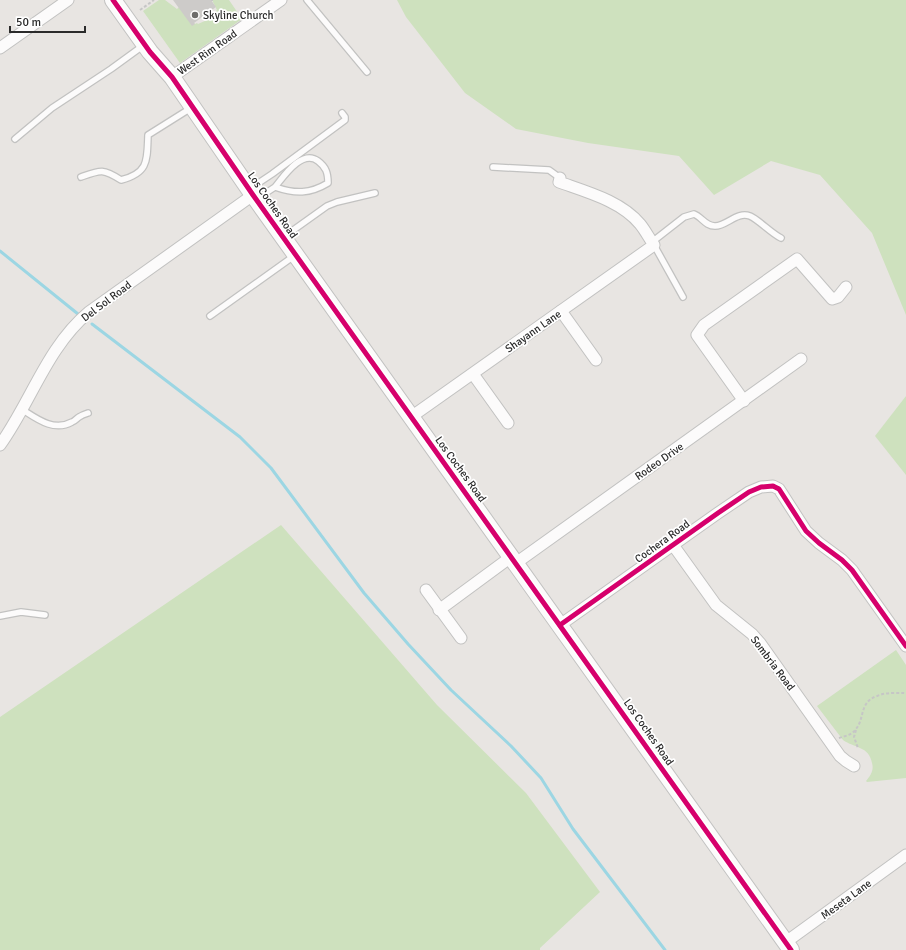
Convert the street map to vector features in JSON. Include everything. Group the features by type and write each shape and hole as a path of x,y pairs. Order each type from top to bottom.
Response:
{"main road":[{"name":"Los Coches Road","path":"113,0 145,45 172,77 295,255 789,946"}],"street":[{"path":"0,48 68,0"},
{"name":"West Rim Road","path":"172,77 281,0"},
{"path":"560,178 560,182 606,200 625,210 640,224 653,244"},
{"name":"Del Sol Road","path":"0,445 23,410 56,349 76,323 252,194"},
{"name":"Shayann Lane","path":"411,417 653,244"},
{"path":"744,400 697,335 704,324 796,259 832,299 838,297 846,287"},
{"path":"561,311 596,360"},
{"name":"Rodeo Drive","path":"439,610 514,560 801,359"},
{"path":"473,374 508,423"},
{"name":"Cochera Road","path":"560,625 718,513 753,490 765,486 773,486 779,489 806,531 857,575 906,646"},
{"name":"Sombria Road","path":"673,545 716,605 752,634 760,643 840,756 854,766"},
{"path":"426,590 439,610 461,638"},
{"name":"Meseta Lane","path":"789,946 906,855"}],"lane":[{"path":"307,0 368,72"},
{"path":"15,139 52,108 112,70 145,45"},
{"path":"81,177 97,171 108,172 121,180 132,177 143,170 147,157 148,135 193,107"},
{"path":"252,194 272,174 345,120 342,113"},
{"path":"252,194 275,187 287,172 300,161 309,157 314,158 323,165 328,173 328,183 309,192 285,191 275,187"},
{"path":"493,167 549,170 560,178"},
{"path":"283,237 327,206 337,202 375,193"},
{"path":"683,297 653,244 684,217 694,214 698,215 706,224 716,226 726,223 739,215 751,216 781,238"},
{"path":"210,316 295,255"},
{"path":"23,410 40,420 58,426 73,422 79,417 88,413"},
{"path":"0,616 21,612 45,614"}],"path":[{"path":"140,10 154,0"},
{"path":"858,748 854,737 864,707 870,700 882,694 906,693"},
{"path":"839,738 851,733 857,728"}],"green space":[{"path":"159,0 165,0 177,9 179,7 195,24 198,24 207,20 217,10 212,0 229,0 242,19 180,63 143,11"},
{"path":"397,0 906,0 906,315 872,233 820,175 771,161 714,195 679,156 588,143 516,129 465,93 406,17"},
{"path":"906,396 906,475 875,436"},
{"path":"281,525 437,705 526,793 600,892 540,948 540,950 0,950 0,717"},
{"path":"896,650 906,665 906,778 867,782 866,781 871,775 873,768 868,753 843,740 817,706"}],"building":[{"name":"Skyline Church","path":"173,0 211,0 216,7 192,26"}],"waterway":[{"path":"0,251 78,314"},
{"path":"92,324 240,437 271,468 364,593 408,644 451,690 511,746 541,778 573,829 665,950"}],"cycle path":[{"path":"113,0 150,52 172,77 253,195 791,950"},
{"path":"560,625 749,492 761,487 773,486 779,489 806,531 852,570 906,646"}],"place":[{"name":"Skyline Church","path":"195,15"}]}
